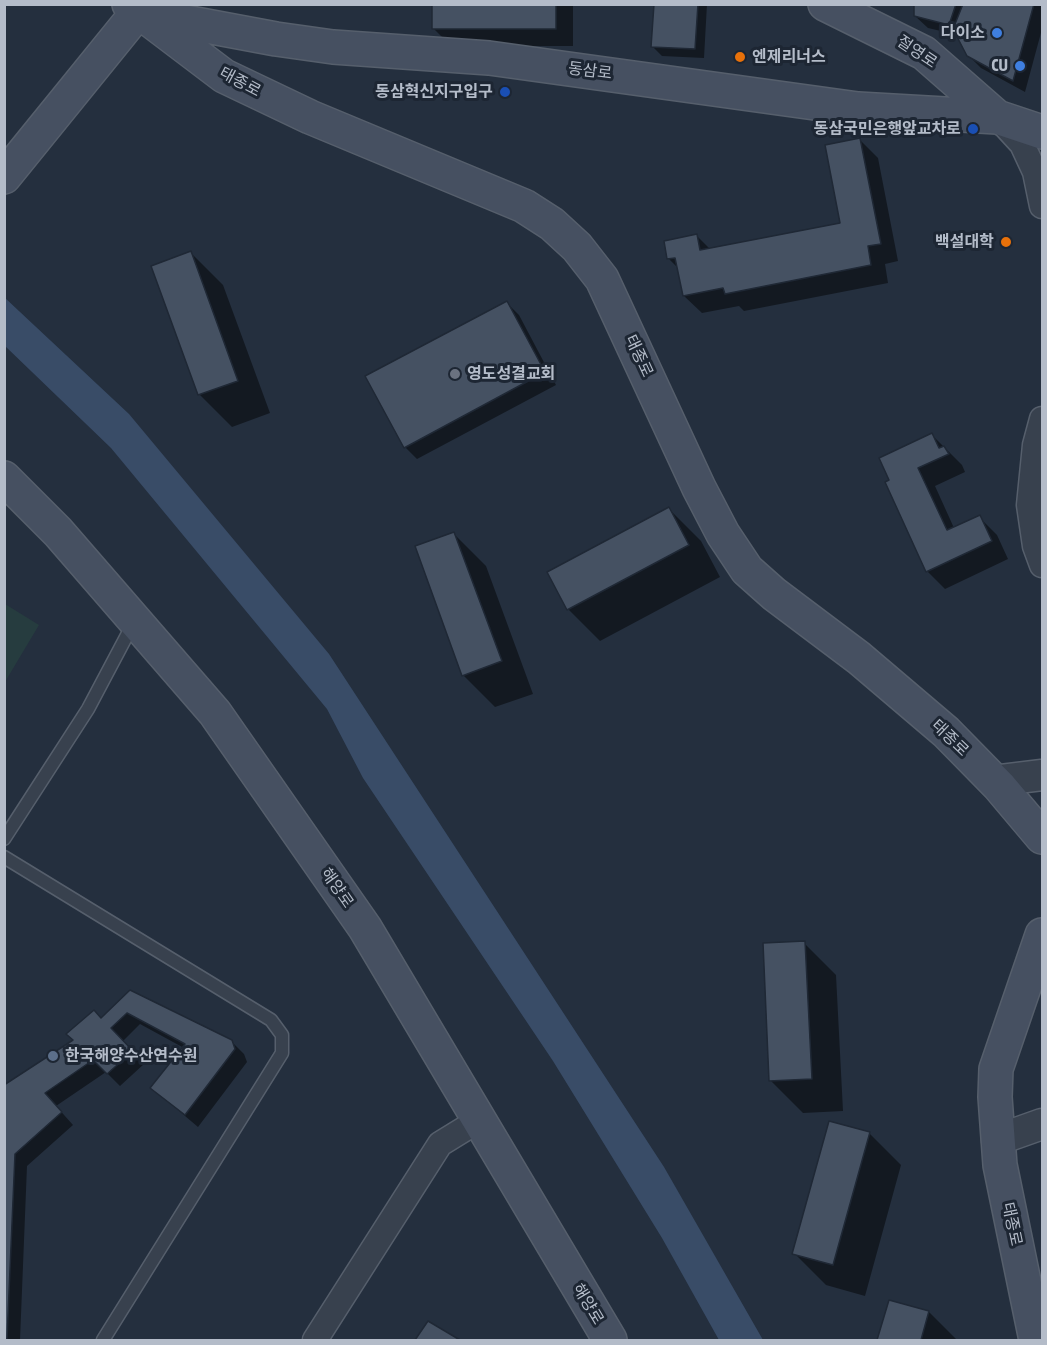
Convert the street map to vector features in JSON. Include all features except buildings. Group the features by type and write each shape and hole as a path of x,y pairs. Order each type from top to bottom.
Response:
{"main road":[{"name":"절영로","path":"825,4 924,53 997,117"},
{"name":"동삼로","path":"133,9 276,39 333,46 489,58 858,110 997,117 1042,132"},
{"path":"4,177 133,9"},
{"name":"태종로","path":"133,9 224,76 310,117 524,206 552,225 577,247 602,279 699,488 723,534 747,570 774,594 859,658 946,732 1042,837"},
{"name":"해양로","path":"4,478 58,532 215,713 365,928 610,1341"},
{"name":"태종로","path":"1036,1341 997,1140 996,1069 1042,935"}],"street":[{"path":"997,117 1022,144 1035,172 1042,206"},
{"path":"1042,419 1035,445 1029,505 1035,546 1042,564"},
{"path":"993,781 1042,775"},
{"path":"315,1341 440,1144 479,1120"},
{"path":"997,1140 1042,1124"}],"lane":[{"path":"4,839 88,709 135,621"},
{"path":"4,857 271,1020 282,1035 282,1053 103,1341"}],"green space":[{"path":"5,604 39,625 5,682"}],"water":[{"path":"4,297 129,414 329,654 664,1167 763,1340 719,1340 662,1238 553,1061 363,778 327,709 111,448 5,346"}],"place":[{"name":"다이소","path":"997,33"},
{"name":"엔제리너스","path":"740,57"},
{"name":"CU","path":"1020,66"},
{"name":"동삼혁신지구입구","path":"505,92"},
{"name":"동삼국민은행앞교차로","path":"973,129"},
{"name":"백설대학","path":"1006,242"},
{"name":"영도성결교회","path":"455,374"},
{"name":"한국해양수산연수원","path":"53,1056"}]}
